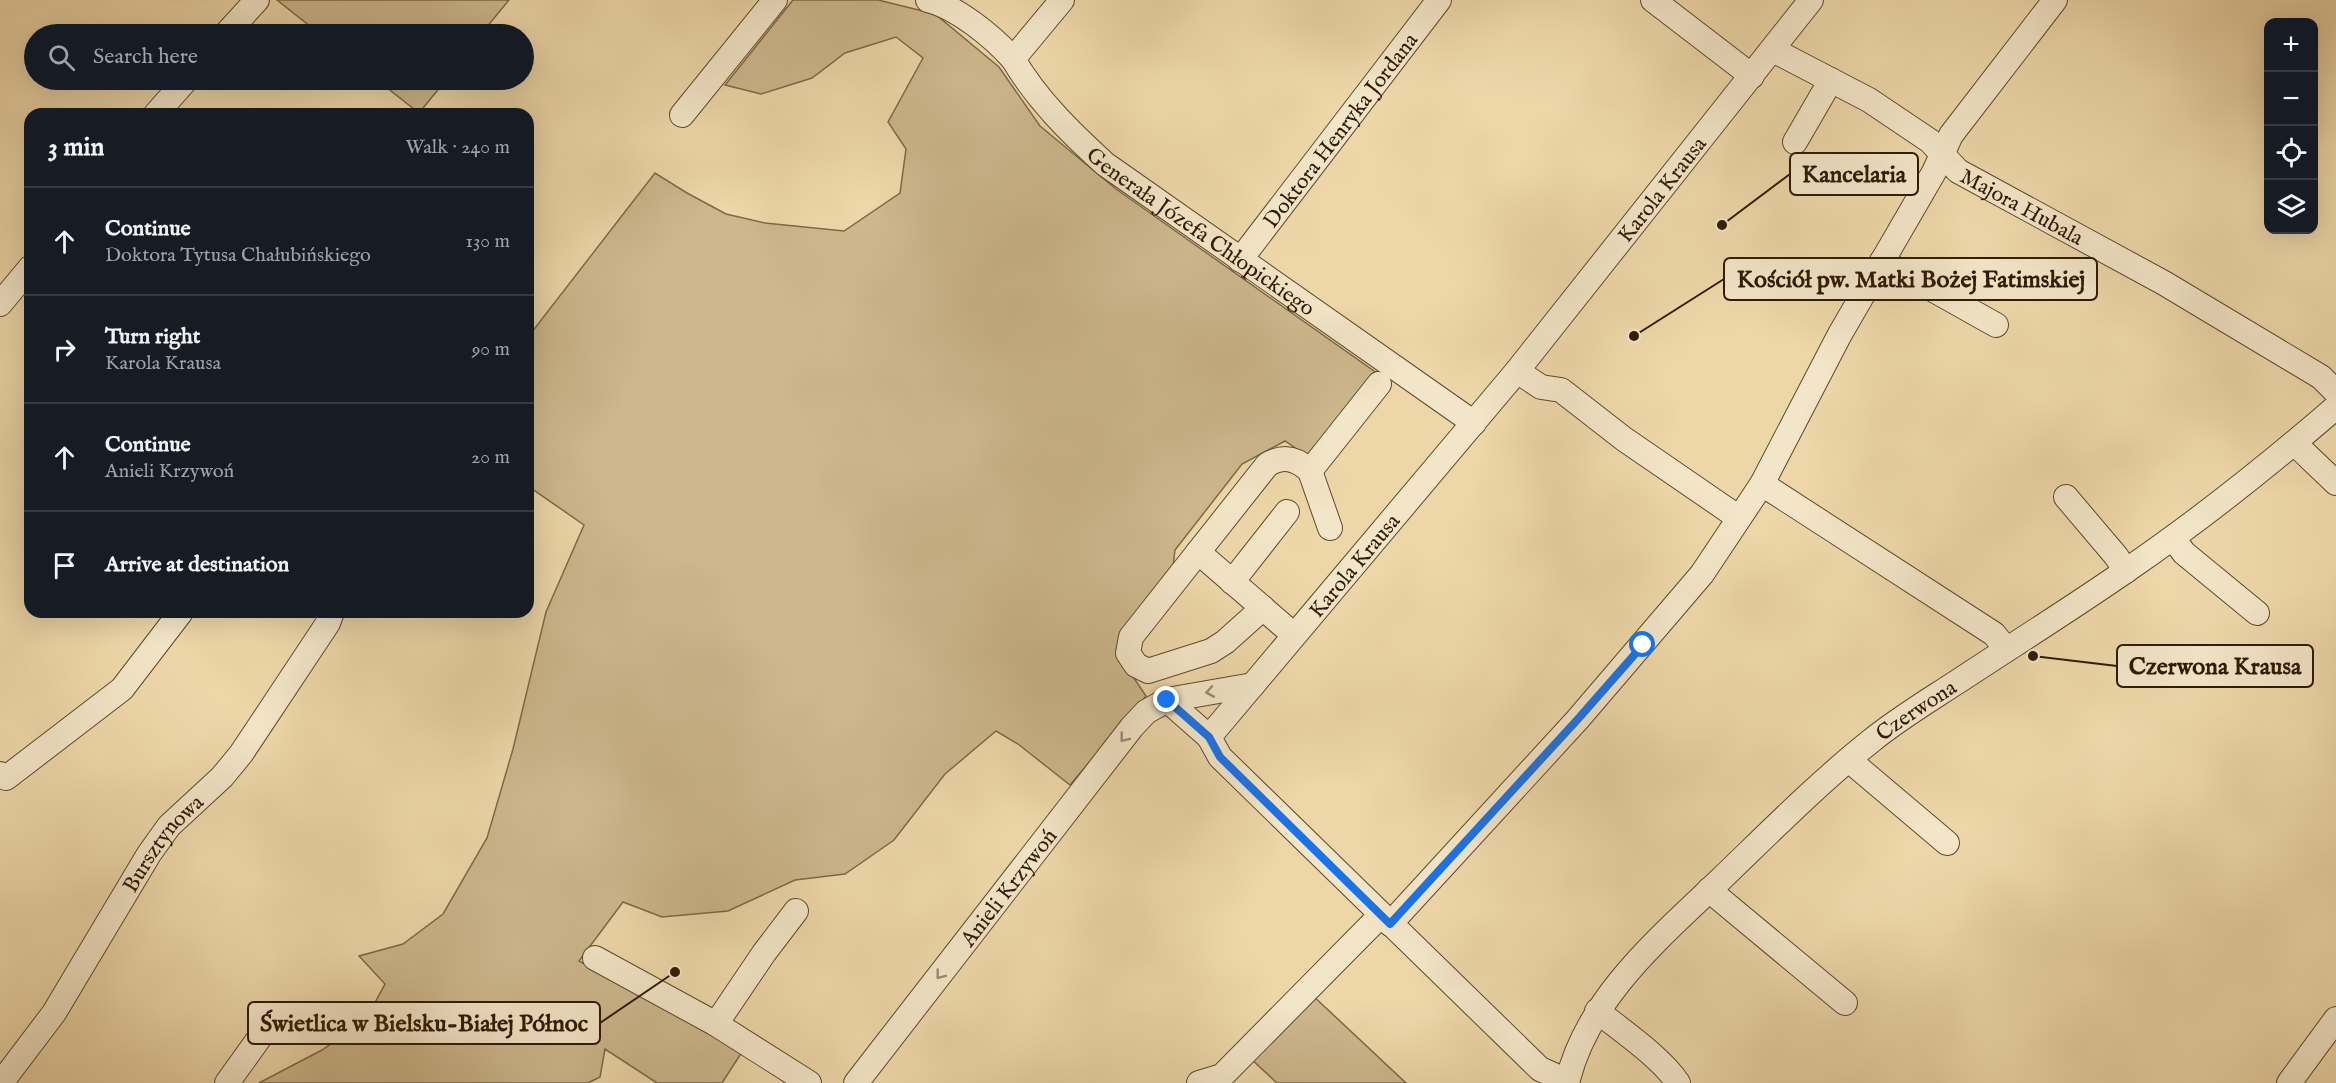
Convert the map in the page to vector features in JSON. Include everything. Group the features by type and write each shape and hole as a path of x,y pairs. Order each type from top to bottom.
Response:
{"street":[{"path":"235,24 257,0"},
{"path":"682,115 775,0"},
{"name":"Generała Józefa Chłopickiego","path":"928,0 940,3 997,41 1013,59 1028,84 1064,126 1105,164 1474,423"},
{"path":"1013,59 1062,0"},
{"name":"Doktora Henryka Jordana","path":"1240,260 1439,0"},
{"path":"1653,0 1752,76"},
{"name":"Karola Krausa","path":"1209,737 1517,371 1811,0"},
{"path":"1199,1083 1222,1076 1385,920 1578,719 1702,574 1762,484 1840,334 1934,172 1951,135 2055,0"},
{"name":"Majora Hubala","path":"1773,50 1886,112 1930,141 1958,171 2164,283 2320,377 2336,392"},
{"path":"1795,142 1831,80"},
{"path":"161,108 177,90"},
{"path":"1882,261 1996,325"},
{"path":"0,304 24,275"},
{"path":"1517,371 1541,387 1561,390 1624,439 1739,518"},
{"path":"1310,471 1379,384"},
{"name":"Czerwona","path":"1567,1082 1577,1052 1598,1011 1637,962 1709,890 1849,760 1908,714 2173,538 2336,407"},
{"path":"2294,443 2336,483"},
{"path":"1263,608 1225,642 1211,651 1148,671 1136,665 1128,653 1131,637 1267,465 1276,459 1287,458 1303,464 1310,471 1330,528"},
{"path":"1762,484 1994,634 2006,649"},
{"path":"2066,497 2126,571"},
{"path":"1232,582 1287,512"},
{"path":"2173,538 2184,553 2257,613"},
{"path":"1198,552 1294,635"},
{"path":"0,774 6,778 122,689 176,618"},
{"name":"Bursztynowa","path":"2,1083 54,1013 149,854 169,826 222,777 241,754 330,618"},
{"name":"Anieli Krzywoń","path":"856,1083 1131,727 1146,712 1167,700 1253,685"},
{"path":"1167,700 1209,737 1220,757 1540,1069 1567,1082"},
{"path":"1849,760 1947,843"},
{"path":"1709,890 1845,1003"},
{"path":"716,1023 796,911"},
{"path":"595,957 716,1023 809,1083"},
{"path":"1598,1011 1649,1054 1673,1076 1677,1083"},
{"path":"226,1083 275,1016"},
{"path":"2289,1083 2336,1019"}],"shaded area":[{"path":"277,0 509,0 489,24 307,24"},
{"path":"793,0 878,0 935,14 999,67 1040,126 1116,189 1381,376 1314,461 1285,441 1242,464 1175,550 1171,583 1121,659 1146,696 1070,785 1018,744 996,731 945,774 894,840 845,874 795,880 728,911 662,917 623,902 579,961 742,1052 722,1083 657,1083 605,1049 600,1077 588,1083 259,1083 322,1050 366,1019 385,984 359,956 403,944 443,914 487,838 513,749 546,612 584,525 534,490 534,329 655,173 726,214 765,223 844,231 900,193 906,149 888,122 923,58 896,37 845,53 812,78 761,94 725,85"},
{"path":"390,90 438,90 423,108 413,108"},
{"path":"1310,993 1406,1083 1277,1083 1249,1057"}],"place":[{"name":"Kancelaria","path":"1722,225"},
{"name":"Kościół pw. Matki Bożej Fatimskiej","path":"1634,336"},
{"name":"Czerwona Krausa","path":"2033,656"},
{"name":"Świetlica w Bielsku-Białej Północ","path":"675,972"}],"route":[{"path":"1167,700 1209,737 1220,757 1390,924 1643,645"}]}
